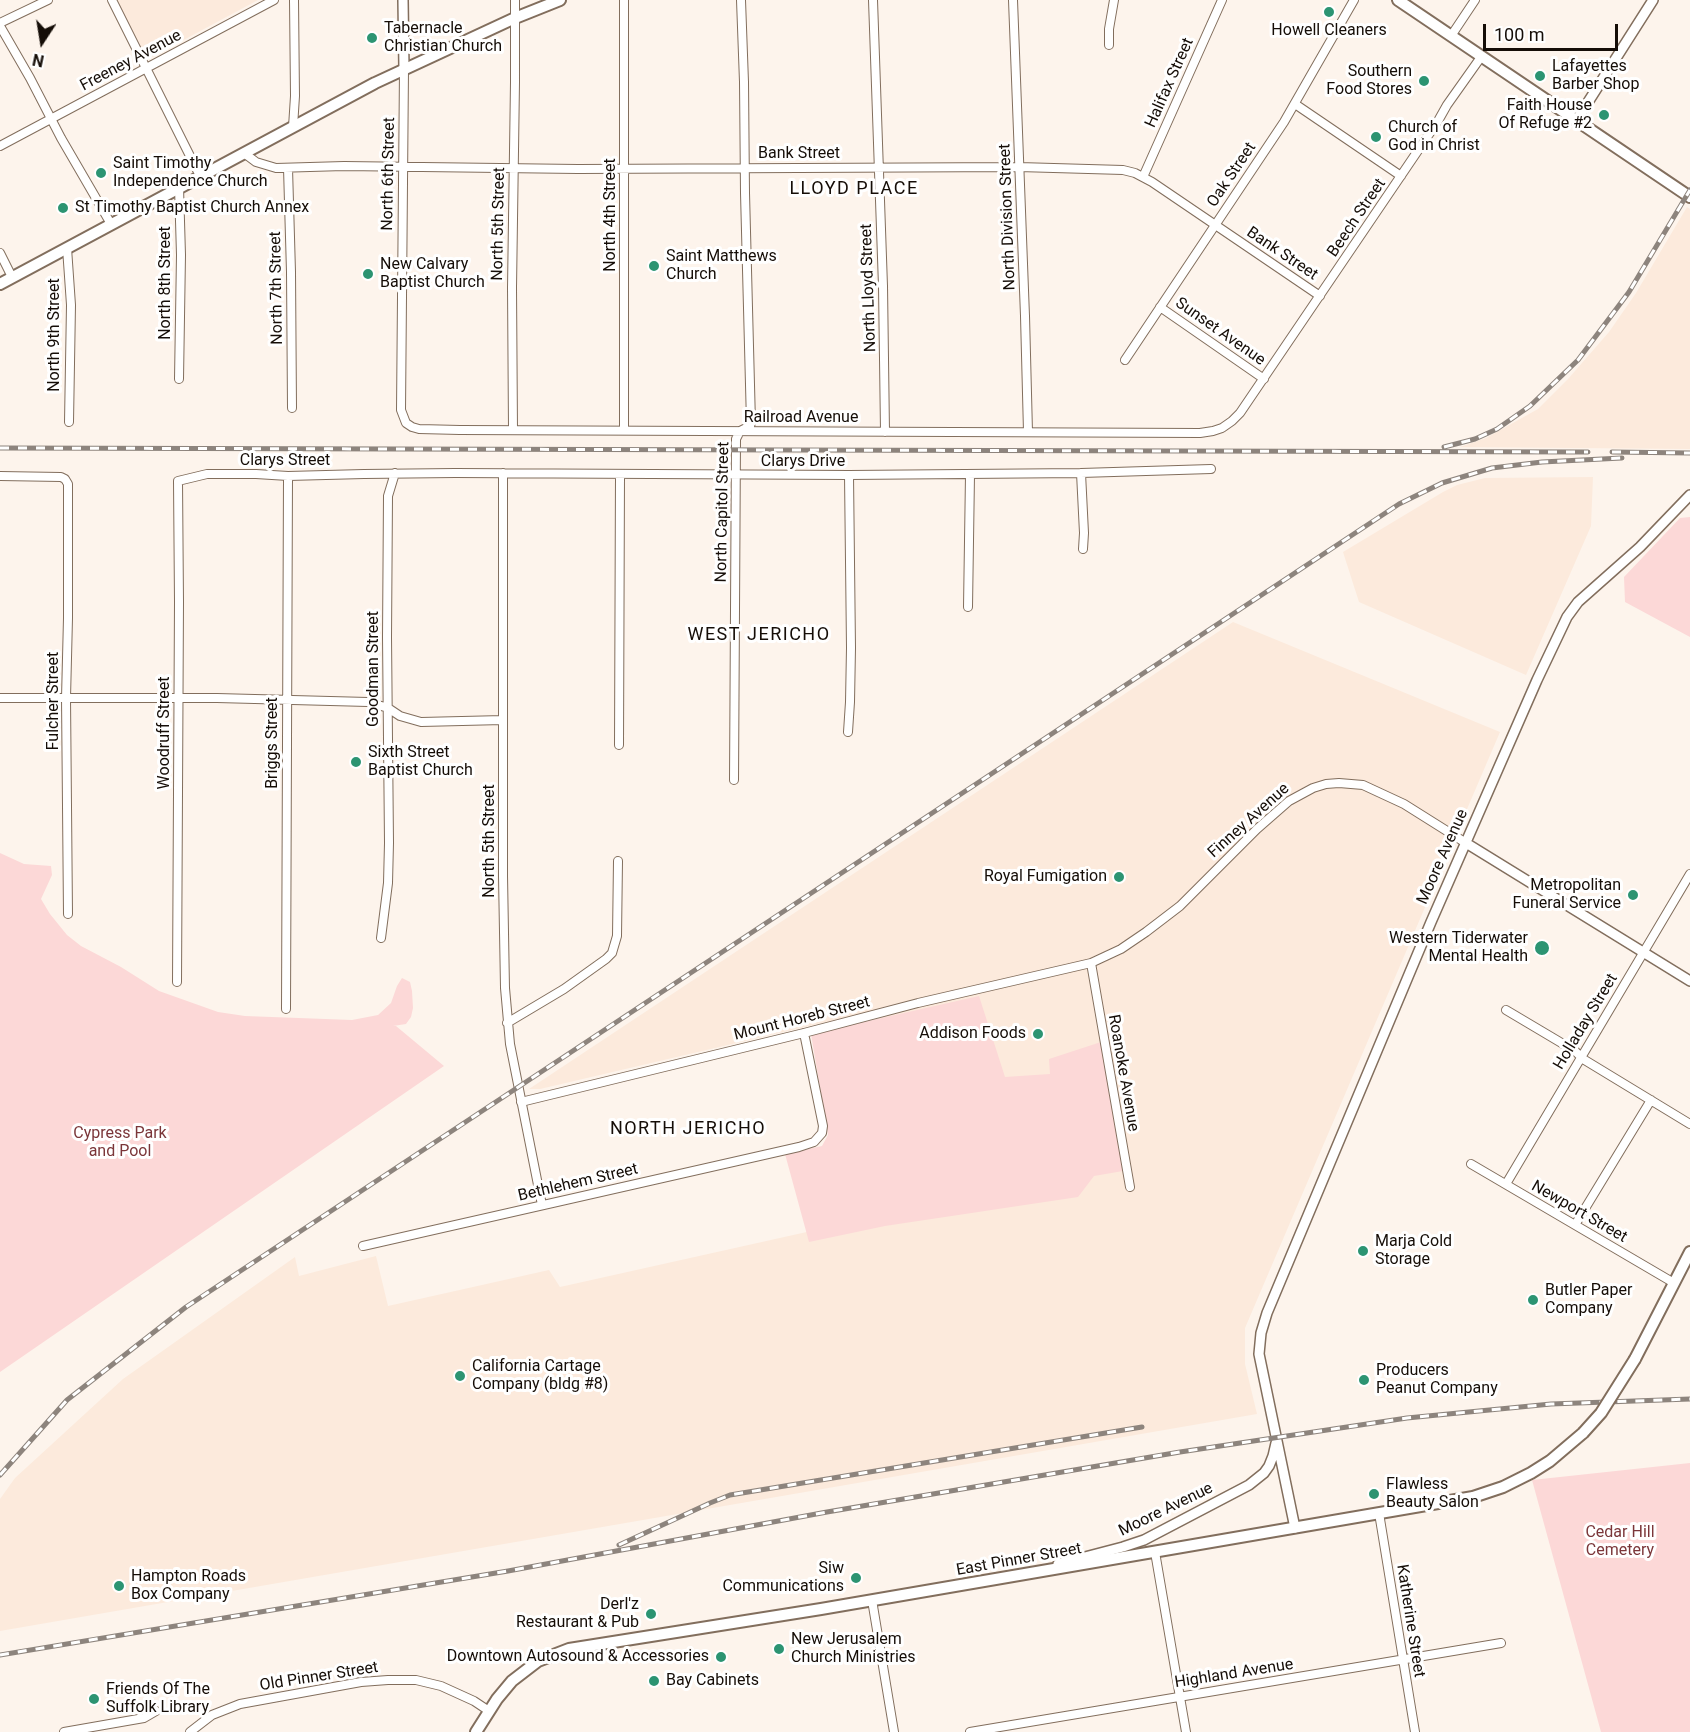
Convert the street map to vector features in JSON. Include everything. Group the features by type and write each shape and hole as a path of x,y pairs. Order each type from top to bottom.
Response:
{"main road":[{"path":"0,284 404,69 515,18 561,0"},
{"path":"1398,0 1690,197"},
{"name":"East Pinner Street","path":"476,1732 501,1693 524,1670 553,1654 569,1649 1295,1528 1473,1497 1503,1487 1550,1461 1582,1433 1609,1400 1635,1359 1690,1252"}],"street":[{"path":"48,0 0,25 111,224"},
{"path":"112,0 200,176"},
{"name":"Freeney Avenue","path":"0,146 273,0"},
{"path":"293,127 294,0"},
{"path":"403,0 404,69"},
{"name":"North 5th Street","path":"513,430 515,0"},
{"name":"North 4th Street","path":"624,0 624,430"},
{"name":"North Capitol Street","path":"734,780 736,439 740,431 752,423 741,0"},
{"name":"North Lloyd Street","path":"873,0 885,432"},
{"name":"North Division Street","path":"1013,0 1028,432"},
{"path":"1109,45 1114,0"},
{"name":"Halifax Street","path":"1143,177 1222,0"},
{"name":"Oak Street","path":"1125,360 1295,104 1354,0"},
{"path":"1451,36 1475,0"},
{"path":"1576,121 1652,0"},
{"name":"Beech Street","path":"1231,422 1264,379 1481,57"},
{"name":"North 6th Street","path":"401,387 404,69"},
{"path":"1295,104 1401,176"},
{"name":"Bank Street","path":"244,153 266,166 288,168 403,166 1019,167 1123,170 1143,177 1320,296"},
{"name":"North 7th Street","path":"288,168 292,408"},
{"name":"North 8th Street","path":"178,379 182,255 179,187"},
{"name":"North 9th Street","path":"67,248 71,306 69,422"},
{"path":"0,253 12,277"},
{"name":"Sunset Avenue","path":"1160,307 1264,379"},
{"name":"Railroad Avenue","path":"401,387 403,418 406,423 419,429 1200,433 1213,431 1231,422"},
{"name":"Clarys Drive","path":"395,473 970,475 1211,469"},
{"name":"Clarys Street","path":"177,483 183,479 207,474 288,476 395,473"},
{"name":"Goodman Street","path":"381,938 388,883 389,843 388,496 395,473"},
{"name":"North 5th Street","path":"503,473 505,988 507,1023 542,1205"},
{"path":"1082,473 1083,549"},
{"path":"619,745 620,474"},
{"path":"848,732 851,672 849,475"},
{"path":"969,607 970,475"},
{"name":"Fulcher Street","path":"0,476 61,477 67,481 68,487 66,698 68,914"},
{"name":"Briggs Street","path":"286,1010 288,476"},
{"name":"Woodruff Street","path":"177,483 179,602 177,982"},
{"name":"Moore Avenue","path":"1295,1528 1259,1354 1261,1333 1267,1313 1466,843 1567,617 1578,603 1633,554 1688,500"},
{"path":"0,698 368,702 388,708 400,717 421,722 503,720"},
{"name":"Finney Avenue","path":"1091,963 1121,949 1180,906 1257,829 1289,801 1313,788 1339,783 1363,785 1404,804 1690,981"},
{"path":"507,1023 564,989 606,959 612,952 617,936 618,861"},
{"name":"Holladay Street","path":"1506,1184 1690,874"},
{"name":"Mount Horeb Street","path":"521,1102 918,1003 1091,963"},
{"name":"Roanoke Avenue","path":"1091,963 1130,1187"},
{"path":"1506,1010 1690,1124"},
{"name":"Bethlehem Street","path":"363,1246 814,1142 822,1133 823,1126 804,1033"},
{"path":"1575,1225 1651,1100"},
{"name":"Newport Street","path":"1471,1164 1674,1283"},
{"name":"Moore Avenue","path":"1003,1578 1123,1548 1198,1512 1256,1480 1269,1466 1274,1456 1277,1438"},
{"name":"Katherine Street","path":"1379,1513 1415,1732"},
{"path":"1155,1552 1186,1732"},
{"path":"872,1600 894,1732"},
{"name":"Highland Avenue","path":"970,1732 1501,1643"},
{"name":"Old Pinner Street","path":"190,1732 212,1715 240,1704 361,1682 388,1680 416,1680 441,1686 458,1692 489,1712"},
{"path":"64,1732 144,1718 156,1711"}],"shaded area":[{"path":"116,0 258,0 148,59"},
{"path":"1687,207 1690,209 1690,449 1460,447 1486,438 1538,409 1568,379 1609,332 1636,293"},
{"path":"1593,477 1591,526 1526,675 1359,602 1343,552 1443,492 1457,485 1485,478"},
{"path":"1233,622 1500,732 1245,1328 1245,1364 1257,1414 0,1631 0,1499 15,1478 123,1379 295,1257 299,1276 376,1256 388,1306 549,1270 560,1287 847,1223 881,1071 873,1011 540,1089 529,1089"}],"green space":[{"path":"1690,517 1690,637 1625,602 1624,577 1680,518"},
{"name":"Cypress Park and Pool","path":"0,853 24,864 51,866 52,875 41,899 67,935 81,946 159,991 218,1012 245,1016 352,1020 378,1015 391,1003 402,978 410,982 413,1008 406,1024 393,1026 396,1026 444,1066 0,1372"},
{"path":"979,996 1005,1077 1050,1074 1049,1059 1101,1042 1123,1171 1094,1176 1078,1197 885,1226 809,1242 785,1154 822,1146 828,1135 811,1034"},
{"name":"Cedar Hill Cemetery","path":"1690,1463 1690,1732 1601,1732 1532,1480"}],"railway":[{"path":"1444,447 1475,439 1497,429 1530,406 1578,360 1629,292 1690,190"},
{"path":"0,448 1588,452"},
{"path":"1612,452 1690,453"},
{"path":"0,1475 67,1400 186,1307 1399,504 1442,483 1492,468 1542,462 1622,458"},
{"path":"0,1655 508,1571 827,1512 1180,1452 1407,1418 1551,1404 1690,1399"},
{"path":"619,1545 730,1495 1142,1427"}],"place":[{"name":"Howell Cleaners","path":"1329,12"},
{"name":"Tabernacle Christian Church","path":"372,38"},
{"name":"Lafayettes Barber Shop","path":"1540,76"},
{"name":"Southern Food Stores","path":"1424,81"},
{"name":"Faith House Of Refuge #2","path":"1604,115"},
{"name":"Church of God in Christ","path":"1376,137"},
{"name":"Saint Timothy Independence Church","path":"101,173"},
{"name":"St Timothy Baptist Church Annex","path":"63,208"},
{"name":"Saint Matthews Church","path":"654,266"},
{"name":"New Calvary Baptist Church","path":"368,274"},
{"name":"Sixth Street Baptist Church","path":"356,762"},
{"name":"Royal Fumigation","path":"1119,877"},
{"name":"Metropolitan Funeral Service","path":"1633,895"},
{"name":"Western Tiderwater Mental Health","path":"1542,948"},
{"name":"Addison Foods","path":"1038,1034"},
{"name":"Marja Cold Storage","path":"1363,1251"},
{"name":"Butler Paper Company","path":"1533,1300"},
{"name":"California Cartage Company (bldg #8)","path":"460,1376"},
{"name":"Producers Peanut Company","path":"1364,1380"},
{"name":"Flawless Beauty Salon","path":"1374,1494"},
{"name":"Siw Communications","path":"856,1578"},
{"name":"Hampton Roads Box Company","path":"119,1586"},
{"name":"Derl'z Restaurant & Pub","path":"651,1614"},
{"name":"New Jerusalem Church Ministries","path":"779,1649"},
{"name":"Downtown Autosound & Accessories","path":"721,1657"},
{"name":"Bay Cabinets","path":"654,1681"},
{"name":"Friends Of The Suffolk Library","path":"94,1699"}],"district":[{"name":"LLOYD PLACE","path":"854,189"},
{"name":"WEST JERICHO","path":"759,635"},
{"name":"NORTH JERICHO","path":"688,1129"}]}
